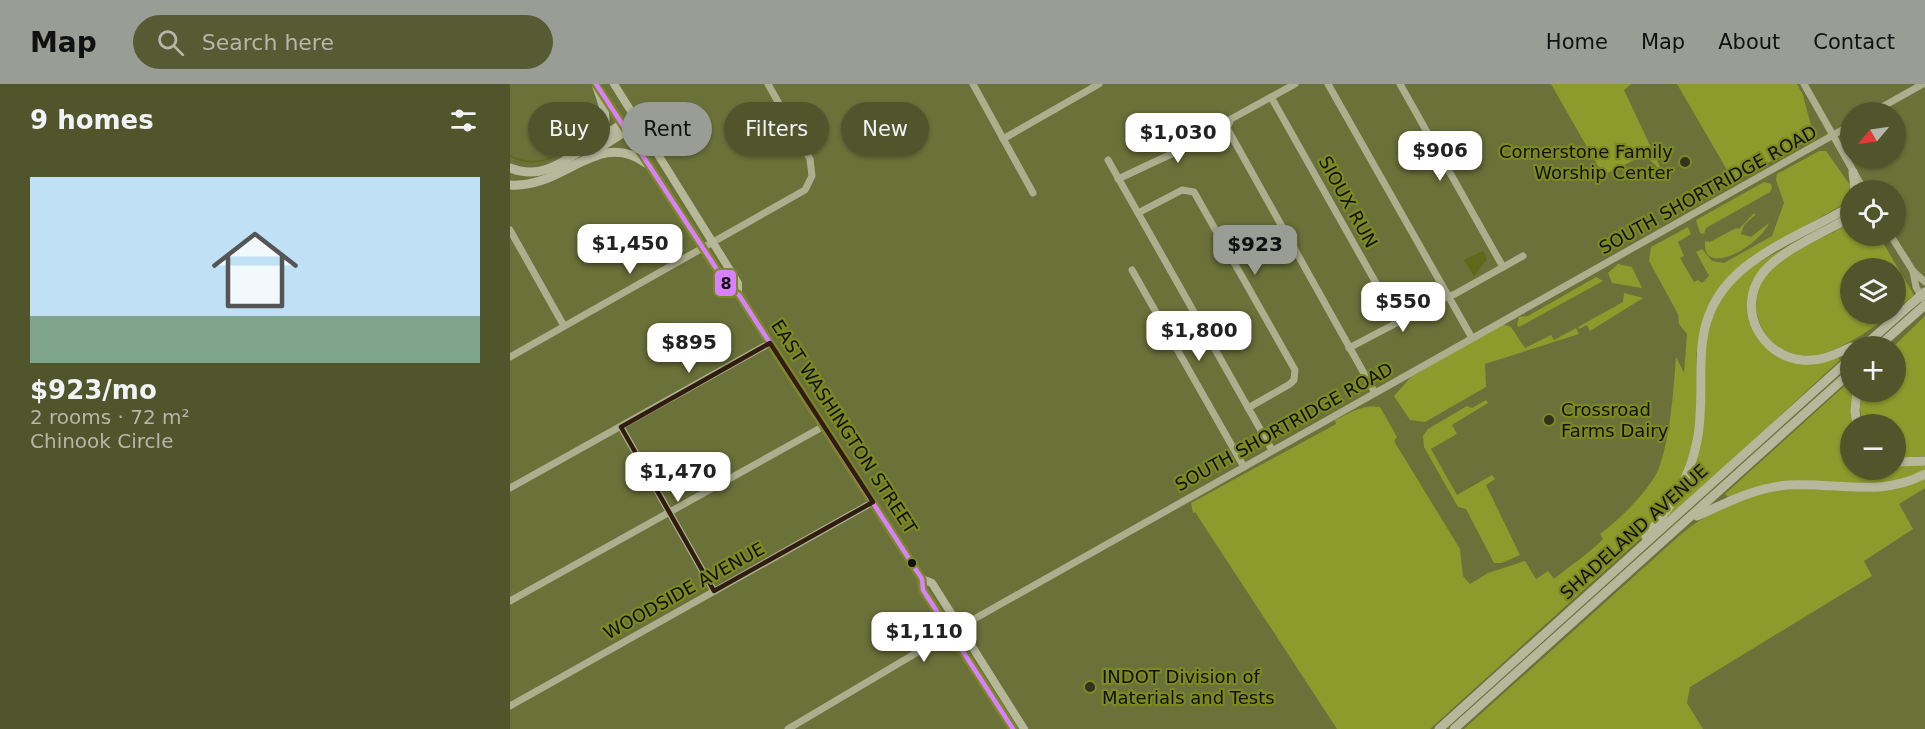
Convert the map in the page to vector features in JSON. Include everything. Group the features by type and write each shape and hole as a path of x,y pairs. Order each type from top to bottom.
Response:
{"highway":[{"path":"596,85 602,102"},
{"path":"567,170 622,129"},
{"path":"510,185 536,184 603,152 632,153 646,163"},
{"path":"510,168 532,172 549,169 571,156"},
{"path":"1853,172 1854,180"},
{"path":"1625,562 1670,506 1690,467 1701,419 1702,337 1718,297 1734,277 1749,264 1840,214"},
{"path":"1840,216 1769,266 1755,287 1752,310 1755,327 1763,340 1786,356 1802,360 1818,360 1840,352"},
{"path":"1906,320 1925,292"},
{"path":"1906,314 1925,303"},
{"path":"1869,336 1887,324"},
{"path":"1875,336 1888,324"},
{"path":"1889,336 1903,324"},
{"path":"1894,336 1903,324"},
{"name":"SHADELAND AVENUE","path":"1439,729 1840,368"},
{"name":"SHADELAND AVENUE","path":"1454,729 1840,382"},
{"path":"1906,462 1925,461"},
{"path":"1687,521 1729,500 1763,489 1802,485 1878,489 1900,484 1925,474"}],"main road":[{"name":"EAST WASHINGTON STREET","path":"614,84 626,102"},
{"name":"EAST WASHINGTON STREET","path":"596,85 622,124"},
{"name":"EAST WASHINGTON STREET","path":"642,156 708,246"},
{"name":"EAST WASHINGTON STREET","path":"658,156 729,288 738,293 873,502 922,579 922,590 1012,729"},
{"name":"EAST WASHINGTON STREET","path":"922,579 932,583 1024,729"}],"street":[{"path":"510,357 805,190 811,181 810,159 768,84"},
{"path":"974,84 1033,192"},
{"path":"1003,139 1099,84"},
{"path":"1118,178 1227,128 1232,119 1295,84"},
{"path":"1328,84 1472,339"},
{"path":"1400,84 1503,267"},
{"path":"1804,84 1858,180"},
{"path":"1891,102 1923,84"},
{"name":"SIOUX RUN","path":"1271,97 1398,322"},
{"path":"1227,128 1374,393"},
{"name":"SOUTH SHORTRIDGE ROAD","path":"788,729 960,627 1840,132"},
{"path":"1108,160 1272,450"},
{"path":"1138,213 1182,190 1190,189 1194,192 1296,375 1290,384 1248,408"},
{"path":"510,230 564,326"},
{"path":"1897,246 1913,271 1925,282"},
{"path":"1349,348 1524,256"},
{"path":"1132,270 1244,467"},
{"path":"1913,271 1916,287 1925,303"},
{"path":"510,488 770,343"},
{"path":"510,601 824,426"},
{"path":"621,427 714,591"},
{"name":"WOODSIDE AVENUE","path":"510,706 873,502"}],"highlighted area":[{"path":"770,343 873,502 714,591 621,427"}],"shaded area":[{"path":"1551,84 1631,84 1624,90 1663,173 1645,155 1603,175"},
{"path":"1677,84 1797,84 1803,95 1814,137 1734,182"},
{"path":"1819,151 1826,151 1846,180 1840,180 1840,206 1751,257 1704,317 1696,355 1697,413 1691,453 1672,498 1643,536 1430,729 1337,729 1195,512 1193,513 1191,503 1336,424 1335,420 1362,408 1380,407 1397,437 1394,441 1460,549 1463,576 1470,584 1488,573 1525,561 1536,579 1548,571 1554,579 1603,539 1600,534 1625,513 1649,486 1663,455 1671,413 1676,357 1684,373 1687,334 1679,324 1678,314 1649,261 1651,247 1688,227 1691,234 1678,242 1684,256 1680,258 1694,282 1698,280 1702,283 1709,276 1696,252 1702,249 1712,261 1724,263 1772,236 1784,203 1776,180 1777,174"},
{"path":"1764,182 1771,184 1770,192 1706,228 1704,234 1700,233 1696,220"},
{"path":"1753,214 1756,214 1744,225 1741,234 1751,237 1769,223 1764,232 1755,241 1733,255 1712,258 1707,252 1705,241 1710,242 1736,228 1739,229"},
{"path":"1840,229 1840,246 1885,246 1892,258 1840,258 1840,324 1877,324 1859,336 1840,336 1840,346 1807,357 1790,355 1775,346 1762,328 1756,310 1757,291 1762,279 1778,263"},
{"path":"1799,240 1759,272 1753,328 1759,340 1782,359 1797,363 1838,357 1840,360 1671,517 1668,514 1691,473 1702,349 1716,305 1732,283 1754,265"},
{"path":"1483,251 1487,259 1474,276 1464,260"},
{"path":"1618,264 1632,267 1642,288 1612,283 1608,273"},
{"path":"1596,277 1603,281 1519,327 1517,325 1519,317 1528,316"},
{"path":"1906,282 1914,295 1906,302"},
{"path":"1624,293 1643,298 1590,331 1587,325 1579,329 1578,327 1623,302"},
{"path":"1925,316 1925,456 1906,457 1906,414 1861,414 1861,402 1906,402 1904,336"},
{"path":"1503,324 1511,327 1525,348 1551,335 1554,340 1576,328 1579,334 1485,364 1486,387 1425,422 1410,420 1394,396 1411,377"},
{"path":"1840,390 1840,402 1854,402 1853,414 1840,414 1840,480 1902,480 1748,491 1728,497 1725,494"},
{"path":"1486,400 1488,403 1452,425 1457,434 1431,449 1457,495 1492,475 1495,479 1486,485 1520,555 1502,563 1494,563 1466,509 1458,507 1424,447 1423,436 1428,429 1467,406 1472,408"},
{"path":"1925,464 1925,470 1906,478 1906,465"},
{"path":"1925,478 1925,488 1899,504 1913,529 1864,561 1872,576 1690,687 1687,703 1703,729 1464,729 1679,536 1713,512 1738,500 1765,492 1799,489 1852,492 1887,490"}],"waterway":[{"path":"510,156 528,162 555,156"}],"transit line":[{"name":"8","path":"596,84 729,288 739,295 922,579 923,590 1013,729"}],"place":[{"name":"Cornerstone Family Worship Center","path":"1685,162"},
{"name":"Crossroad Farms Dairy","path":"1549,420"},
{"name":"INDOT Division of Materials and Tests","path":"1090,687"}]}
